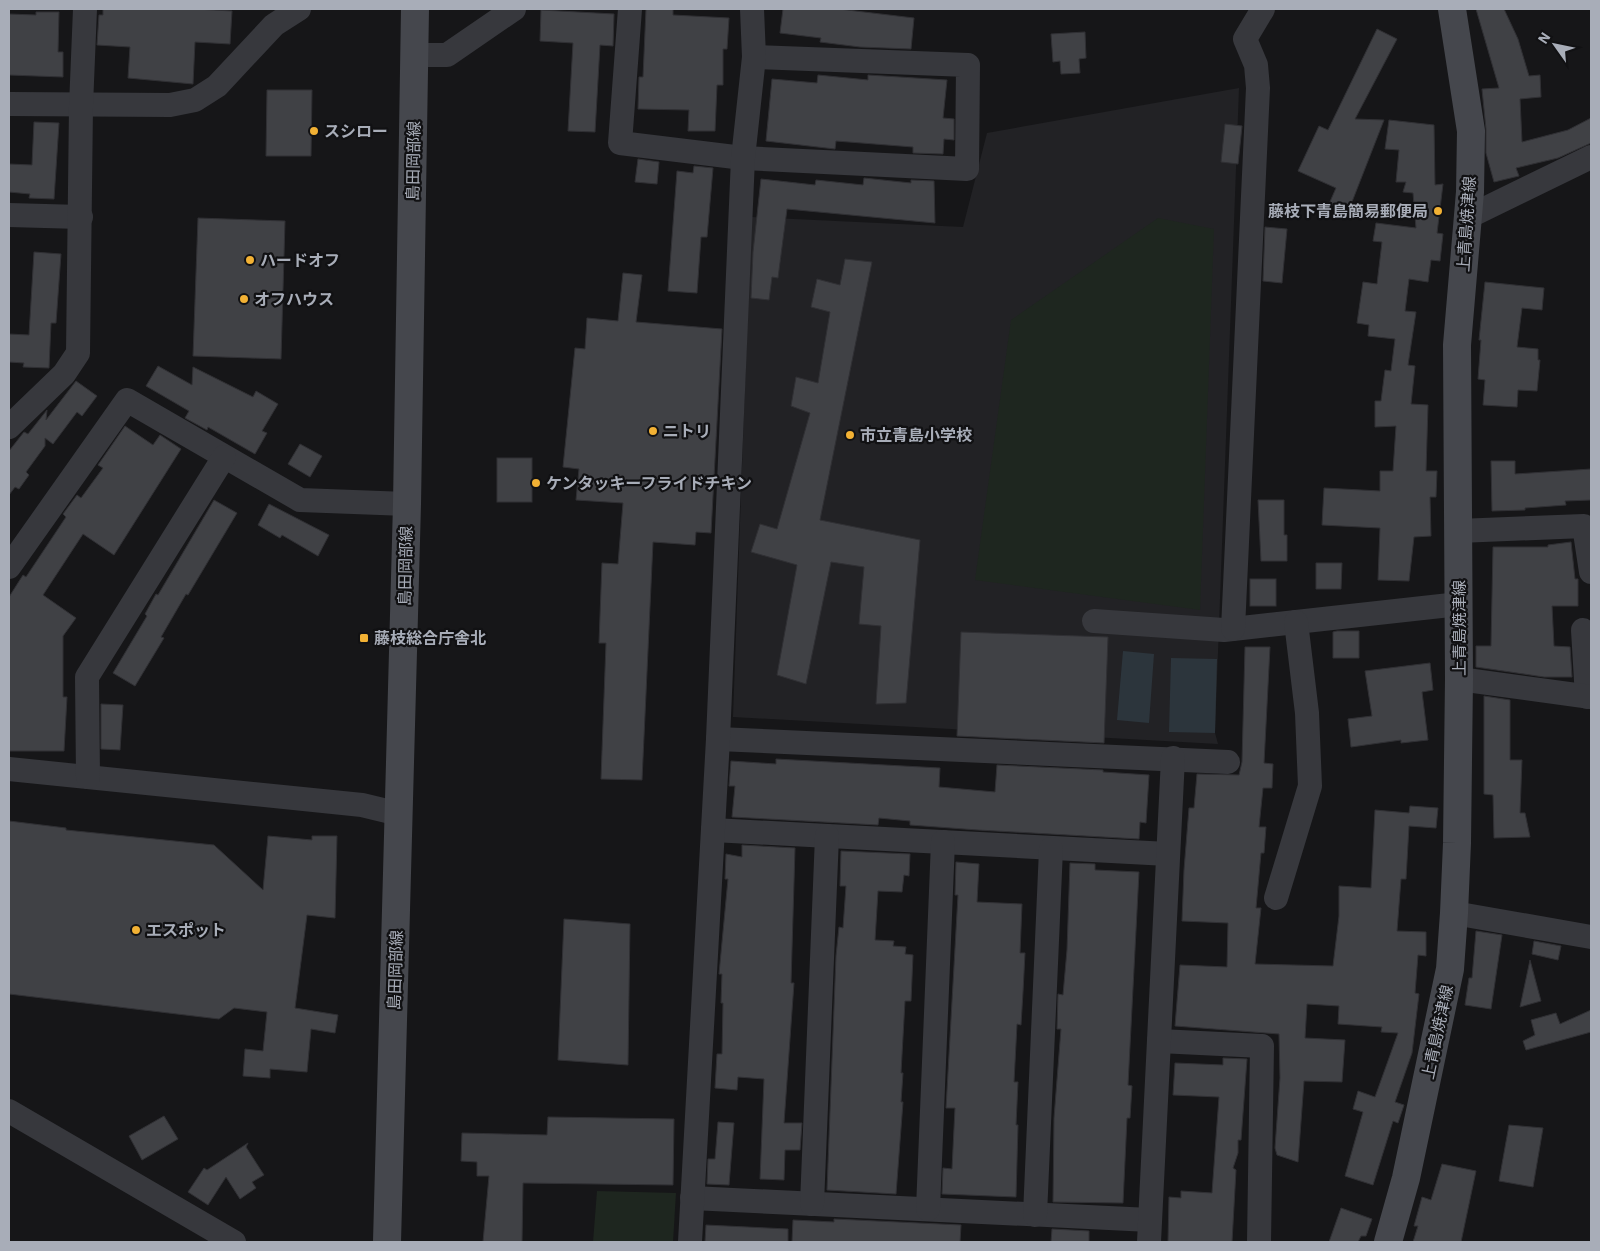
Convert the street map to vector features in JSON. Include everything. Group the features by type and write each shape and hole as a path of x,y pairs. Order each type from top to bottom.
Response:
{"main road":[{"name":"島田岡部線","path":"387,1242 407,504 415,9"},
{"name":"上青島焼津線","path":"1388,1242 1406,1178 1448,979 1454,914 1457,843 1459,604 1457,345 1468,217 1471,132 1452,9"}],"street":[{"path":"9,427 64,374 78,353 82,106 86,9"},
{"path":"9,104 82,106 170,105 196,100 217,86 274,25 299,9"},
{"path":"415,55 447,55 514,9"},
{"path":"630,9 620,143 743,158 967,169 968,65 754,57"},
{"path":"690,1242 718,739 743,158 754,57 752,9"},
{"path":"1232,629 1258,88 1256,65 1245,39 1263,9"},
{"path":"1468,217 1591,157"},
{"path":"9,214 81,216"},
{"path":"9,566 127,400 300,500 407,504"},
{"path":"88,777 87,678 224,457"},
{"path":"1458,531 1584,526 1591,572"},
{"path":"1094,621 1232,629 1459,604"},
{"path":"1276,898 1310,786 1307,713 1296,622"},
{"path":"1458,679 1589,697 1583,630"},
{"path":"718,739 1173,758 1228,762"},
{"path":"692,1198 1035,1214 1149,1231 1173,758"},
{"path":"9,769 362,805 391,812 400,812"},
{"path":"713,830 1168,854"},
{"path":"812,1204 827,836"},
{"path":"928,1209 943,842"},
{"path":"1035,1214 1051,849"},
{"path":"1454,914 1591,937"},
{"path":"1159,1041 1262,1046 1259,1242"},
{"path":"9,1111 234,1242"}],"shaded area":[{"path":"1239,88 1215,733 1218,744 733,717 751,217 963,227 987,133"},
{"path":"1158,218 1214,229 1200,610 975,580 1011,320"},
{"path":"1123,651 1154,654 1149,723 1117,720"},
{"path":"1171,658 1217,659 1215,733 1169,732"},
{"path":"597,1191 676,1193 673,1242 593,1242"}],"building":[{"path":"103,9 232,11 230,44 195,42 193,84 128,78 130,47 97,45 99,15 103,15"},
{"path":"646,9 673,9 673,15 729,18 727,49 723,49 723,85 717,85 715,131 688,131 689,110 638,109 639,77 643,77"},
{"path":"783,9 839,9 914,18 911,49 860,47 820,42 821,38 780,33"},
{"path":"1476,9 1504,9 1518,39 1529,76 1540,75 1541,97 1520,99 1522,142 1568,130 1591,118 1591,143 1558,158 1516,168 1519,176 1494,182 1486,153 1482,89 1499,88"},
{"path":"541,10 614,14 613,46 600,45 595,132 568,131 573,43 540,41"},
{"path":"36,12 59,12 58,52 63,52 63,77 9,75 9,14 36,15"},
{"path":"1377,29 1397,39 1355,119 1384,120 1348,212 1329,204 1336,188 1298,171 1319,126 1328,130"},
{"path":"1085,32 1086,58 1079,59 1080,73 1061,74 1060,61 1053,62 1051,34"},
{"path":"818,75 868,80 868,75 947,80 943,118 954,119 954,140 944,139 943,154 913,153 913,147 836,141 835,149 766,141 772,79 817,83"},
{"path":"267,90 312,90 311,156 266,156"},
{"path":"1389,120 1434,125 1435,185 1443,184 1437,233 1443,234 1440,261 1431,260 1428,282 1409,279 1405,311 1416,312 1408,365 1415,366 1411,404 1428,405 1426,471 1437,471 1436,497 1430,497 1431,536 1414,537 1409,581 1378,580 1380,528 1322,525 1324,488 1380,491 1380,471 1393,471 1396,426 1375,427 1375,401 1381,401 1385,370 1391,371 1395,339 1368,336 1369,325 1357,323 1363,282 1377,284 1382,242 1373,241 1376,223 1416,228 1413,193 1403,192 1406,182 1396,182 1399,150 1385,149"},
{"path":"34,122 59,123 54,199 29,198 30,194 9,192 9,164 32,165"},
{"path":"1225,124 1242,126 1238,164 1221,162"},
{"path":"638,159 659,162 657,184 635,182"},
{"path":"694,166 713,168 707,237 701,237 697,293 668,291 677,171 693,173"},
{"path":"864,178 911,183 911,180 934,181 935,223 787,209 778,278 772,277 769,300 751,298 753,252 761,179 815,185 816,180 863,185"},
{"path":"198,218 285,221 281,359 193,356"},
{"path":"1265,227 1287,229 1282,283 1263,281"},
{"path":"34,252 61,254 56,323 51,323 49,368 23,367 24,363 9,362 9,334 29,335"},
{"path":"845,259 872,262 820,520 920,540 906,703 876,704 881,626 859,624 864,567 831,562 806,684 777,675 797,565 751,552 760,524 777,529 810,413 791,406 796,377 818,383 830,312 811,307 817,279 840,285"},
{"path":"623,273 642,275 636,322 722,329 711,533 696,532 695,545 653,542 642,780 601,779 606,643 599,643 602,563 618,564 623,503 576,500 579,469 563,467 575,348 585,349 587,318 618,321"},
{"path":"1485,282 1544,288 1542,310 1522,308 1517,347 1538,349 1538,360 1540,360 1537,391 1518,390 1517,407 1483,405 1485,380 1478,379 1481,340 1479,340"},
{"path":"158,366 192,385 193,367 253,397 256,391 278,404 262,431 267,433 255,454 208,427 207,430 185,418 189,411 146,386"},
{"path":"76,381 97,396 82,416 77,412 53,444 45,438 45,446 26,472 29,475 19,489 15,487 9,495 9,451 24,432 28,434 47,410 46,420"},
{"path":"125,426 153,445 160,435 181,449 114,555 83,534 43,595 76,618 63,636 63,697 67,697 64,751 9,751 9,597 23,575 26,577 66,517 63,514 77,495 81,498 103,468 98,465"},
{"path":"300,444 322,456 310,477 288,464"},
{"path":"497,458 532,458 532,502 497,502"},
{"path":"1491,461 1515,461 1515,474 1591,469 1591,500 1565,501 1566,505 1525,508 1525,510 1492,511"},
{"path":"214,500 237,513 188,595 186,594 161,637 164,638 135,686 113,673 147,616 145,614 156,594 158,595"},
{"path":"1258,500 1284,500 1284,535 1287,535 1287,561 1261,561"},
{"path":"269,504 329,535 318,556 282,535 280,538 258,525"},
{"path":"1571,542 1575,579 1578,579 1578,606 1552,606 1554,646 1570,647 1572,677 1544,677 1476,667 1476,646 1491,646 1493,547 1548,547 1548,545"},
{"path":"1316,563 1342,563 1341,589 1316,589"},
{"path":"1250,579 1276,579 1276,606 1250,606"},
{"path":"1359,631 1359,658 1333,658 1333,632"},
{"path":"961,632 1108,637 1104,743 957,736"},
{"path":"1245,647 1270,647 1264,763 1273,764 1272,788 1263,788 1259,827 1266,827 1264,853 1261,853 1256,908 1261,908 1255,964 1333,966 1339,916 1339,886 1371,888 1375,810 1409,813 1410,806 1438,808 1436,828 1409,826 1406,879 1401,879 1397,931 1426,932 1426,956 1418,955 1415,993 1419,994 1412,1053 1395,1102 1404,1105 1398,1123 1393,1121 1373,1185 1345,1176 1363,1112 1353,1109 1358,1091 1375,1097 1398,1033 1381,1032 1382,1027 1338,1024 1339,1006 1307,1004 1305,1038 1345,1040 1342,1082 1304,1081 1298,1162 1277,1155 1275,1148 1280,1078 1279,1034 1175,1026 1180,965 1227,967 1228,923 1182,921 1184,870 1189,808 1194,808 1197,774 1239,775 1242,762"},
{"path":"1430,663 1433,690 1422,692 1428,740 1401,743 1401,740 1351,747 1348,719 1372,716 1365,671"},
{"path":"1484,696 1510,700 1510,760 1522,760 1520,813 1525,813 1530,837 1494,838 1493,795 1484,794"},
{"path":"101,704 123,705 120,750 101,749"},
{"path":"776,759 940,768 939,787 995,792 997,765 1103,770 1103,772 1149,775 1146,823 1140,822 1139,839 910,825 910,821 879,818 878,825 732,817 735,786 729,786 731,761 776,764"},
{"path":"9,821 66,828 66,830 214,845 263,890 268,836 312,840 312,836 337,836 335,918 307,915 295,1008 338,1015 335,1033 311,1029 307,1072 270,1069 270,1078 243,1076 245,1049 263,1051 267,1012 234,1008 219,1019 9,994"},
{"path":"742,845 795,848 791,983 794,983 784,1123 802,1123 800,1150 785,1150 784,1180 760,1179 764,1079 738,1077 737,1090 715,1088 717,1054 722,1054 722,974 719,974 728,879 725,879 726,854 742,857"},
{"path":"841,851 910,854 909,876 904,875 902,892 878,891 875,940 894,941 893,946 906,947 905,954 913,955 911,1001 905,1001 901,1073 903,1073 901,1102 903,1102 896,1194 827,1190 836,956 839,927 843,928 846,886 840,886"},
{"path":"956,862 979,864 977,902 1022,904 1020,953 1025,953 1021,1025 1017,1024 1014,1082 1018,1082 1016,1197 942,1194 943,1168 952,1169 955,1108 946,1108 958,895 955,895"},
{"path":"1070,863 1095,864 1095,870 1139,872 1128,1085 1132,1086 1130,1118 1127,1118 1123,1203 1053,1202 1054,1118 1061,1029 1057,1029 1058,994 1063,995 1067,950"},
{"path":"564,919 630,924 628,1065 558,1060"},
{"path":"1476,931 1502,935 1491,1009 1465,1005 1469,978 1472,978"},
{"path":"1534,941 1561,946 1558,960 1532,954"},
{"path":"1530,960 1541,1001 1520,1007"},
{"path":"1591,1010 1591,1032 1526,1050 1523,1041 1535,1035 1531,1020 1556,1013 1560,1024"},
{"path":"1223,1058 1247,1059 1241,1140 1238,1140 1238,1153 1233,1168 1236,1170 1232,1242 1168,1242 1169,1197 1181,1198 1181,1191 1212,1193 1219,1097 1173,1095 1175,1063 1223,1065"},
{"path":"164,1116 178,1139 142,1160 129,1136"},
{"path":"548,1117 674,1119 673,1185 523,1183 522,1242 483,1242 489,1176 477,1176 477,1162 461,1161 462,1133 547,1135"},
{"path":"718,1122 734,1123 729,1185 707,1184 708,1159 715,1159"},
{"path":"1509,1125 1543,1128 1533,1187 1499,1181"},
{"path":"248,1143 246,1147 264,1175 252,1182 256,1188 240,1199 226,1177 208,1205 188,1192 204,1168 207,1170"},
{"path":"1442,1164 1476,1171 1461,1242 1413,1242 1418,1226 1414,1226 1422,1197 1431,1200"},
{"path":"1341,1208 1372,1219 1366,1236 1361,1236 1358,1242 1329,1242"},
{"path":"834,1219 961,1225 960,1242 792,1242 793,1220 834,1222"},
{"path":"706,1225 788,1229 788,1242 705,1242"},
{"path":"1052,1229 1089,1231 1089,1242 1051,1242"}],"place":[{"name":"スシロー","path":"314,131"},
{"name":"藤枝下青島簡易郵便局","path":"1438,211"},
{"name":"ハードオフ","path":"250,260"},
{"name":"オフハウス","path":"244,299"},
{"name":"ニトリ","path":"653,431"},
{"name":"市立青島小学校","path":"850,435"},
{"name":"ケンタッキーフライドチキン","path":"536,483"},
{"name":"藤枝総合庁舎北","path":"364,638"},
{"name":"エスポット","path":"136,930"}]}
